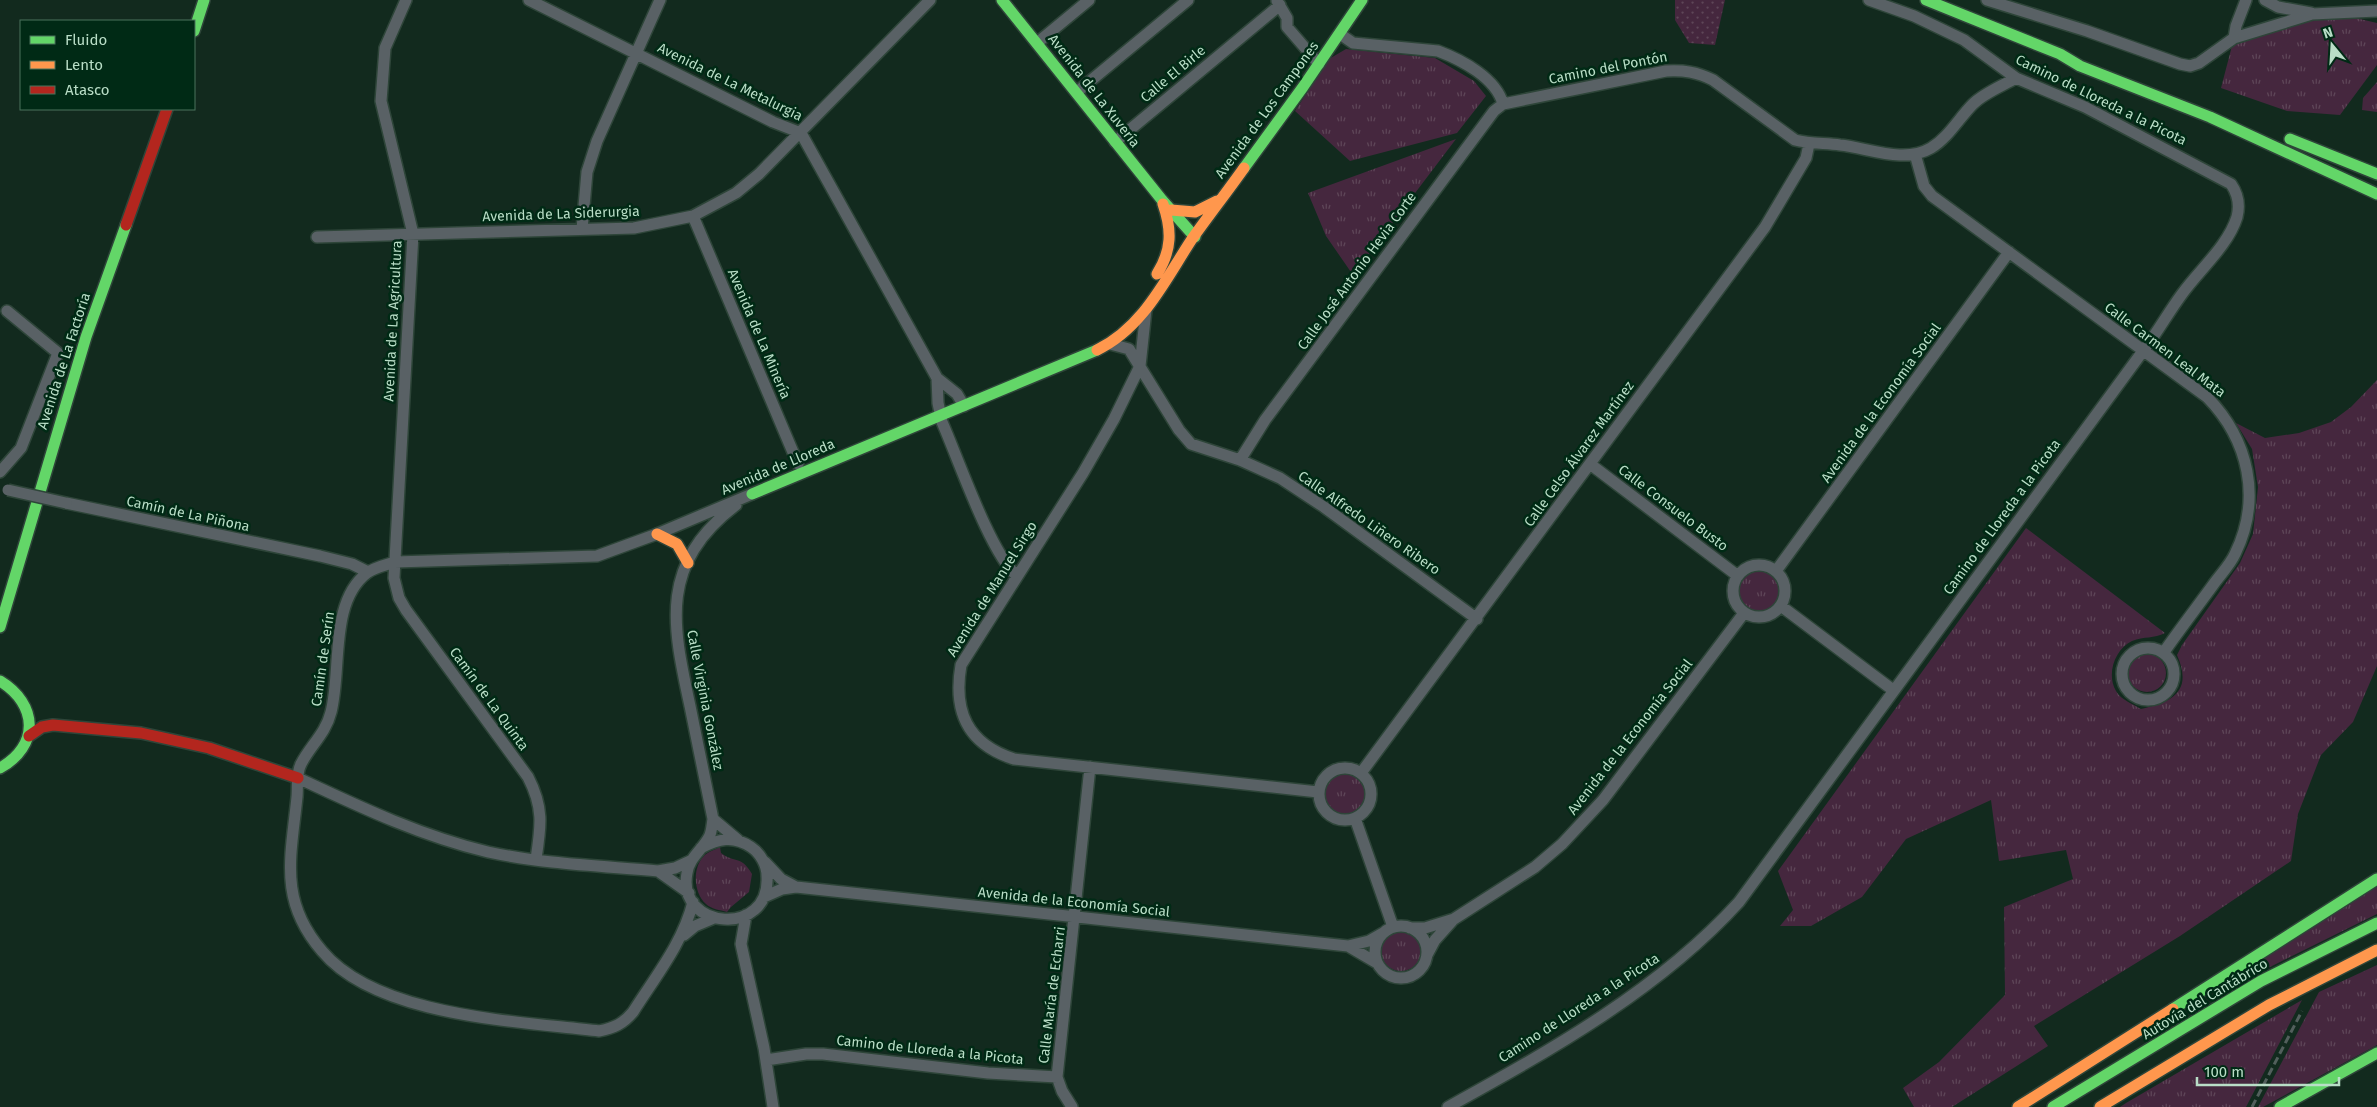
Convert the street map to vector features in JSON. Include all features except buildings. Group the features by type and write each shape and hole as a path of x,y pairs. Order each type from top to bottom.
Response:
{"main road":[{"path":"195,28 204,0"},
{"name":"Avenida de La Xuvería","path":"1002,0 1115,142 1194,237"},
{"name":"Avenida de Los Campones","path":"1194,237 1320,64 1362,0"},
{"path":"1926,0 2060,54 2080,66 2210,117 2377,194"},
{"path":"2060,54 2086,59 2374,173"},
{"name":"Avenida de La Factoría","path":"0,627 86,337 168,110"},
{"path":"1171,210 1182,213 1200,212 1223,197"},
{"name":"Avenida de La Xuvería","path":"1149,305 1151,282 1165,262 1172,239 1162,200"},
{"name":"Avenida de Manuel Sirgo","path":"1149,305 1194,237"},
{"name":"Avenida de Lloreda","path":"752,494 1110,344 1127,331 1149,305"},
{"path":"657,534 677,542 686,553 688,563"},
{"path":"0,680 16,691 28,711 53,725"},
{"path":"0,768 15,759 23,748 28,736 28,711"},
{"path":"28,736 42,727 53,725 141,733 209,748 298,778"},
{"path":"2018,1107 2377,878"},
{"name":"Autovía del Cantábrico","path":"2053,1107 2261,981 2377,923"},
{"path":"2100,1107 2269,1004 2377,950"},
{"path":"2280,1107 2377,1053"}],"street":[{"name":"Avenida de La Agricultura","path":"395,562 413,234 381,101 385,48 406,0"},
{"name":"Avenida de La Metalurgia","path":"529,0 773,122 801,133 937,378"},
{"path":"582,229 587,172 635,52 660,0"},
{"name":"Avenida de La Siderurgia","path":"317,237 634,228 693,216 736,193 801,133 930,0"},
{"path":"1037,43 1089,0"},
{"path":"1077,92 1188,0"},
{"name":"Camino de Lloreda a la Picota","path":"1448,1107 1523,1065 1645,986 1719,925 1740,902 1893,690 2143,351 2181,295 2228,235 2236,218 2239,205 2236,191 2231,184 2085,107 2016,78 1964,40 1914,16 1869,0"},
{"path":"1987,0 2190,66 2199,63 2234,38 2312,14"},
{"path":"2234,38 2236,26 2246,0"},
{"path":"2265,0 2278,7 2312,14 2377,11"},
{"path":"1278,3 1287,18 1287,27 1320,64"},
{"name":"Calle El Birle","path":"1115,142 1278,3"},
{"path":"1340,34 1353,42 1438,51 1451,56 1493,85 1501,95 1503,104"},
{"name":"Camino del Pontón","path":"1503,104 1650,74 1682,70 1712,80 1795,140 1809,144 1841,145 1888,154 1915,154"},
{"path":"1915,154 1931,148 1954,127 1974,103 2016,78"},
{"name":"Calle José Antonio Hevia Corte","path":"1240,460 1265,420 1379,265 1494,111 1503,104"},
{"name":"Calle Celso Álvarez Martínez","path":"1361,774 1765,227 1806,158 1809,144"},
{"name":"Calle Carmen Leal Mata","path":"1915,154 1921,179 1932,196 2207,398 2220,410 2240,445 2247,463 2250,482 2247,521 2235,555 2164,652"},
{"name":"Avenida de La Minería","path":"693,216 798,464"},
{"name":"Avenida de la Economía Social","path":"1776,571 2009,252"},
{"name":"Avenida de Manuel Sirgo","path":"1149,305 1140,366 1114,419 1083,473 961,664 958,694 964,719 979,740 1001,754 1014,759 1318,792"},
{"path":"0,472 21,448 58,353 7,311"},
{"path":"1110,344 1128,349 1140,366"},
{"name":"Calle Alfredo Liñero Ribero","path":"1140,366 1179,430 1191,444 1240,460 1280,478 1324,507 1477,619"},
{"path":"937,378 957,394 964,406"},
{"path":"937,378 941,416 991,536 1010,570 1016,576"},
{"name":"Calle Consuelo Busto","path":"1590,464 1738,576"},
{"name":"Camín de La Piñona","path":"4,490 320,556 352,564 368,572"},
{"name":"Avenida de Lloreda","path":"395,562 582,558 613,551 752,494"},
{"name":"Calle Virginia González","path":"701,848 710,836 713,819 675,627 680,584 688,563 708,530 752,494"},
{"path":"368,572 395,562"},
{"name":"Camín de La Quinta","path":"395,562 396,587 406,610 528,777 536,792 541,823 536,859"},
{"path":"1752,566 1769,567 1776,571 1784,584 1784,599 1776,612 1760,617 1744,612 1738,607 1733,592 1738,576 1752,566"},
{"name":"Camín de Serín","path":"368,572 356,583 341,621 331,714 324,730 300,765 298,778 291,840 290,886 302,921 322,951 335,964 370,988 438,1009 494,1019 599,1031 612,1029 624,1023 681,938"},
{"path":"1781,606 1893,690"},
{"name":"Avenida de la Economía Social","path":"1410,928 1426,928 1454,919 1535,866 1583,823 1744,612"},
{"path":"2148,647 2164,652 2170,659 2174,676 2167,692 2151,700 2134,696 2128,690 2122,675 2127,659 2140,649 2148,647"},
{"name":"Calle María de Echarri","path":"1057,1077 1076,917 1090,768"},
{"path":"1346,768 1361,774 1370,788 1371,797 1363,813 1355,818 1340,820 1332,818 1321,807 1318,792 1325,777 1338,769 1346,768"},
{"path":"298,778 399,824 444,840 490,852 536,859 658,871 675,868 690,861"},
{"path":"1355,818 1388,930"},
{"path":"681,938 695,926 719,919 746,915 757,907 764,897 767,873 762,858 752,848 740,841 713,819"},
{"path":"681,938 689,921 691,898 686,874 690,861 701,848 718,840 740,841"},
{"name":"Avenida de la Economía Social","path":"762,858 781,880 796,887"},
{"path":"658,871 691,898 701,912 719,919 740,944"},
{"name":"Avenida de la Economía Social","path":"764,897 782,889 796,887 1348,946 1368,941 1388,930"},
{"path":"746,915 740,944 766,1060 773,1107"},
{"name":"Avenida de la Economía Social","path":"1427,955 1436,940 1454,919"},
{"path":"1410,928 1424,939 1427,955 1424,965 1418,972 1402,978 1385,973 1377,963 1374,950 1376,942 1388,930 1410,928"},
{"name":"Avenida de la Economía Social","path":"1348,946 1377,963"},
{"name":"Camino de Lloreda a la Picota","path":"766,1060 806,1054 823,1054 978,1072 1057,1077"},
{"path":"1057,1077 1062,1091 1072,1107"}],"green space":[{"path":"1675,0 1725,0 1715,45 1689,43 1675,20"},
{"path":"2330,12 2377,23 2377,65 2340,115 2287,111 2221,88 2233,42"},
{"path":"1346,49 1435,58 1474,81 1486,96 1457,133 1350,161 1295,111 1329,59"},
{"path":"2377,82 2377,112 2362,110 2363,98"},
{"path":"1456,139 1353,275 1326,236 1308,193"},
{"path":"2377,380 2377,666 2353,722 2321,755 2298,814 2291,861 2180,936 2034,1026 2048,1046 1952,1107 1914,1107 1903,1088 1939,1062 2005,995 2004,907 2073,879 2066,850 1999,861 1991,800 1906,839 1862,897 1811,926 1780,926 1793,910 1778,871 2026,528 2165,633 2136,639 2121,650 2112,670 2113,684 2118,694 2141,709 2162,703 2171,698 2177,693 2183,678 2177,655 2182,645 2240,563 2253,534 2258,487 2252,449 2236,423 2265,438 2299,433 2331,422 2351,407"},
{"path":"1763,571 1770,574 1776,580 1779,591 1778,599 1770,608 1763,611 1755,611 1748,608 1740,599 1739,587 1742,580 1751,572"},
{"path":"2147,654 2154,655 2160,660 2165,666 2165,680 2160,686 2154,691 2147,692 2140,691 2134,686 2129,680 2128,673 2129,666 2134,660 2140,655"},
{"path":"1341,773 1349,773 1360,779 1366,794 1360,809 1349,815 1341,815 1330,809 1324,798 1324,790 1330,779"},
{"path":"720,847 721,853 741,861 752,874 749,892 727,912 708,906 702,900 696,881 699,862 709,852"},
{"path":"2377,886 2377,914 2270,967 2245,976 2264,957"},
{"path":"1405,931 1412,934 1418,940 1421,951 1420,959 1412,968 1405,971 1397,971 1390,968 1382,959 1381,947 1384,940 1393,932"},
{"path":"2377,965 2377,1045 2263,1107 2258,1107 2319,992"},
{"path":"2302,1000 2246,1107 2120,1107 2126,1103"}],"railway":[{"path":"2252,1107 2302,1011"}],"traffic: fast":[{"path":"195,28 204,0"},
{"path":"1002,0 1162,200 1195,237"},
{"path":"1244,168 1303,87 1362,0"},
{"path":"1926,0 2060,54 2080,66 2210,117 2377,194"},
{"path":"2290,139 2377,174"},
{"path":"0,627 86,337 126,225"},
{"path":"752,494 1097,350"},
{"path":"0,681 13,690 22,701 29,725 28,737 22,748 13,759 0,768"},
{"path":"2173,1009 2377,879"},
{"path":"2053,1107 2261,981 2377,923"},
{"path":"2280,1107 2377,1053"}],"traffic: slow":[{"path":"1097,350 1113,341 1127,329 1152,302 1192,239 1244,168"},
{"path":"1171,210 1195,212 1217,201"},
{"path":"1157,274 1166,257 1169,240 1168,223 1163,204"},
{"path":"657,534 677,544 688,563"},
{"path":"2100,1107 2269,1005 2377,950"},
{"path":"2018,1107 2173,1009"}],"traffic: jam":[{"path":"126,225 167,110"},
{"path":"29,736 42,727 53,725 141,733 209,748 298,778"}]}
